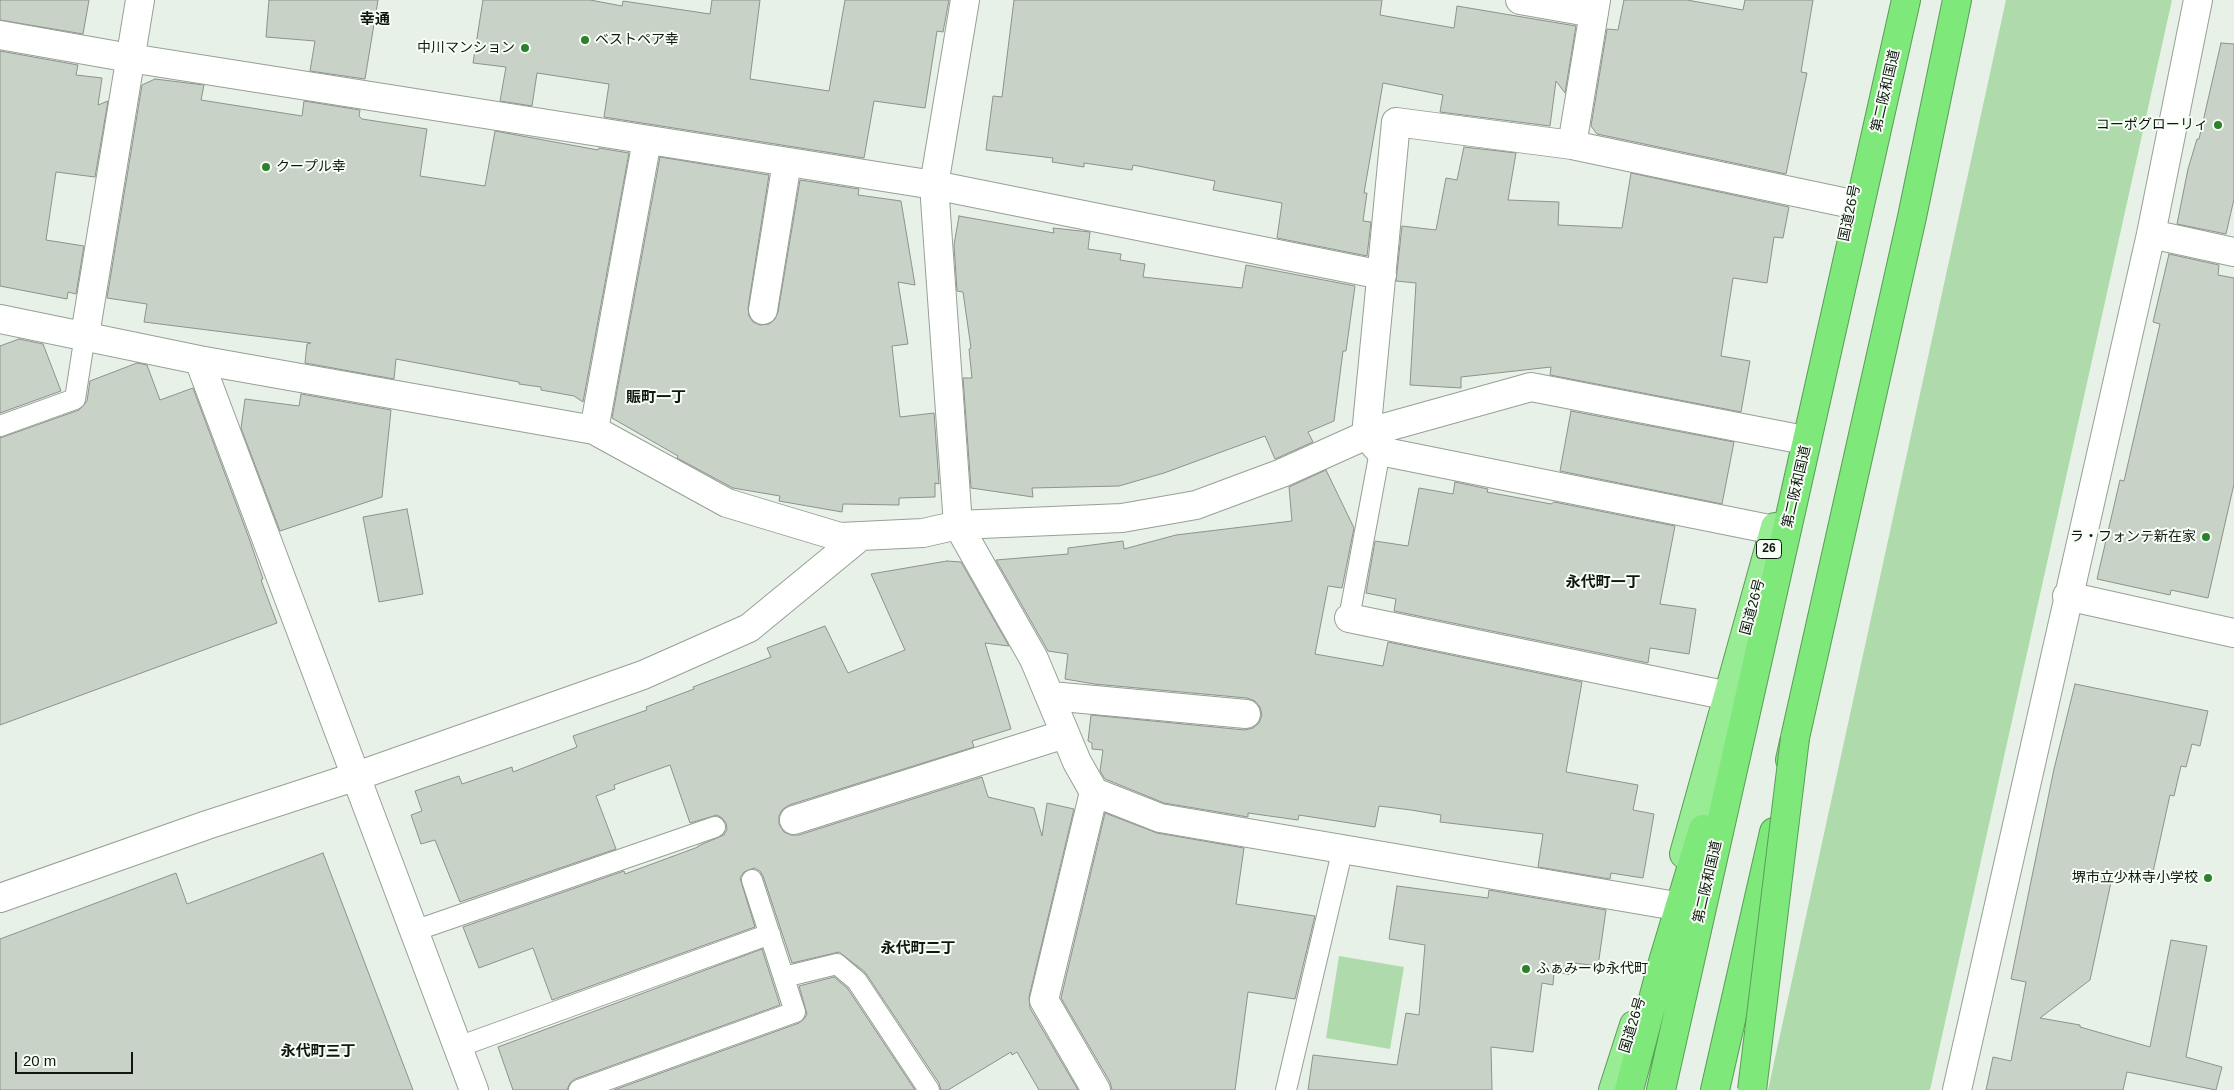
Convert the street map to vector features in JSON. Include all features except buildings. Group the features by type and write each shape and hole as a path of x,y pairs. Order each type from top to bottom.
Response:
{"highway":[{"name":"国道26号","path":"1614,1090 1670,905 1799,439 1852,204 1895,0"},
{"name":"第二阪和国道","path":"1661,1090 1906,0"},
{"path":"1715,1090 1912,217 1957,0"},
{"path":"1728,1090 1809,733 1966,0"},
{"path":"1629,1090 1662,965 1772,597"},
{"path":"1752,1090 1795,738"}],"street":[{"path":"85,335 140,0"},
{"path":"965,0 934,186 958,525 1034,659 1077,762 1094,792 1160,818 1670,905"},
{"path":"1520,0 1595,6 1572,145"},
{"path":"1957,1090 2067,596 2151,234 2198,0"},
{"path":"0,35 130,58 934,186 1382,275"},
{"path":"1373,443 1382,275 1396,122 1572,145 1852,204"},
{"path":"594,430 647,140"},
{"path":"762,310 787,162"},
{"path":"2151,234 2234,252"},
{"path":"0,320 85,335 200,360 594,430 727,503 840,537 924,533 958,525 1122,518 1196,505 1282,473 1373,443 1390,426 1531,387 1799,439"},
{"path":"200,360 474,1090"},
{"path":"1373,443 1774,530"},
{"path":"0,898 207,825 356,776 642,675 749,628 861,536"},
{"path":"2067,596 2234,633"},
{"path":"1349,618 1729,696"},
{"path":"1051,696 1246,714"},
{"path":"794,820 1065,734"},
{"path":"1094,792 1044,1000 1096,1090"}],"lane":[{"path":"0,426 75,399 85,335"},
{"path":"1349,618 1373,443"},
{"path":"414,930 715,827"},
{"path":"1286,1090 1343,848"},
{"path":"579,1090 795,1012 752,880"},
{"path":"458,1048 770,934"},
{"path":"784,977 837,964 857,981 929,1090"}],"green space":[{"path":"2006,0 2172,0 1930,1090 1768,1090"},
{"path":"1339,956 1404,967 1390,1049 1326,1038"}],"place":[{"name":"ベストペア幸","path":"585,40"},
{"name":"中川マンション","path":"525,48"},
{"name":"コーポグローリィ","path":"2218,125"},
{"name":"クープル幸","path":"266,167"},
{"name":"ラ・フォンテ新在家","path":"2206,537"},
{"name":"堺市立少林寺小学校","path":"2208,878"},
{"name":"ふぁみーゆ永代町","path":"1526,969"}],"district":[{"name":"幸通","path":"375,20"},
{"name":"賑町一丁","path":"656,398"},
{"name":"永代町一丁","path":"1603,583"},
{"name":"永代町二丁","path":"918,949"},
{"name":"永代町三丁","path":"318,1052"}]}
